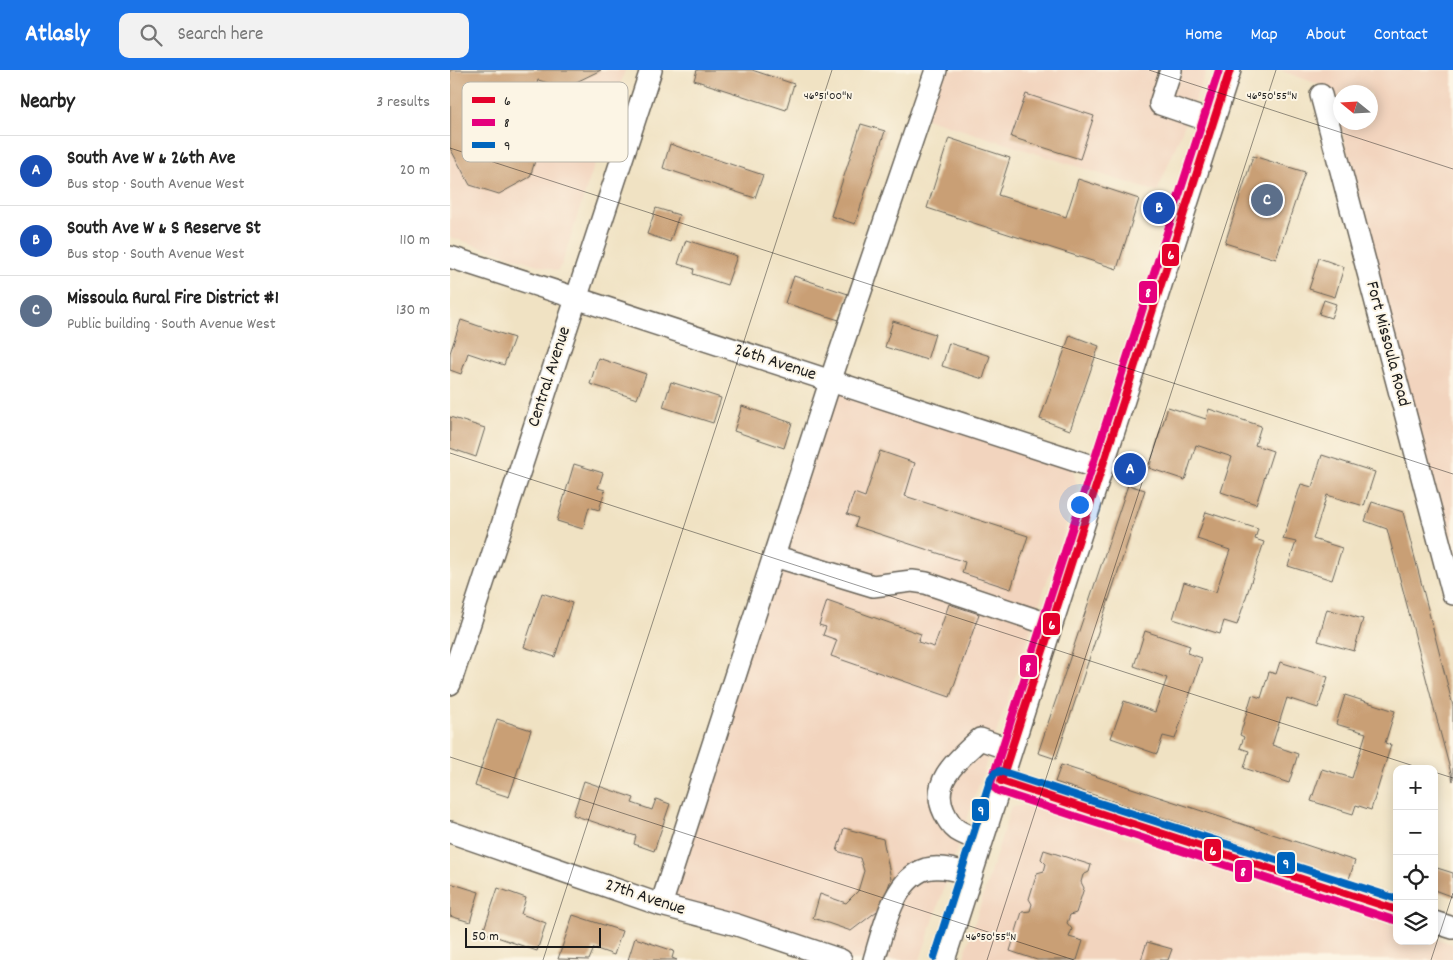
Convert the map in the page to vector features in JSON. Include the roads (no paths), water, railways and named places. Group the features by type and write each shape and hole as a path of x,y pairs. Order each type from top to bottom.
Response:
{"street":[{"name":"Central Avenue","path":"628,140 651,70"},
{"path":"661,905 831,381 936,70"},
{"path":"1171,70 1160,104 1213,122"},
{"path":"944,960 1100,469 1230,70"},
{"name":"Fort Missoula Road","path":"1321,95 1453,594"},
{"name":"Central Avenue","path":"450,684 621,162"},
{"name":"26th Avenue","path":"450,257 1100,469"},
{"path":"774,556 874,586 912,582 926,583 1051,625"},
{"path":"982,842 958,830 950,823 942,809 939,794 943,780 951,767 980,739 1011,750"},
{"path":"1001,781 1393,909"},
{"name":"27th Avenue","path":"450,832 661,905 737,925 828,958"},
{"path":"874,960 888,916 899,891 910,877 927,869 947,868 972,874"},
{"path":"1438,923 1453,928"}],"place":[{"name":"Missoula Rural Fire District #1","path":"1267,200"},
{"name":"South Ave W & S Reserve St","path":"1159,208"},
{"name":"South Ave W & 26th Ave","path":"1130,469"}]}
